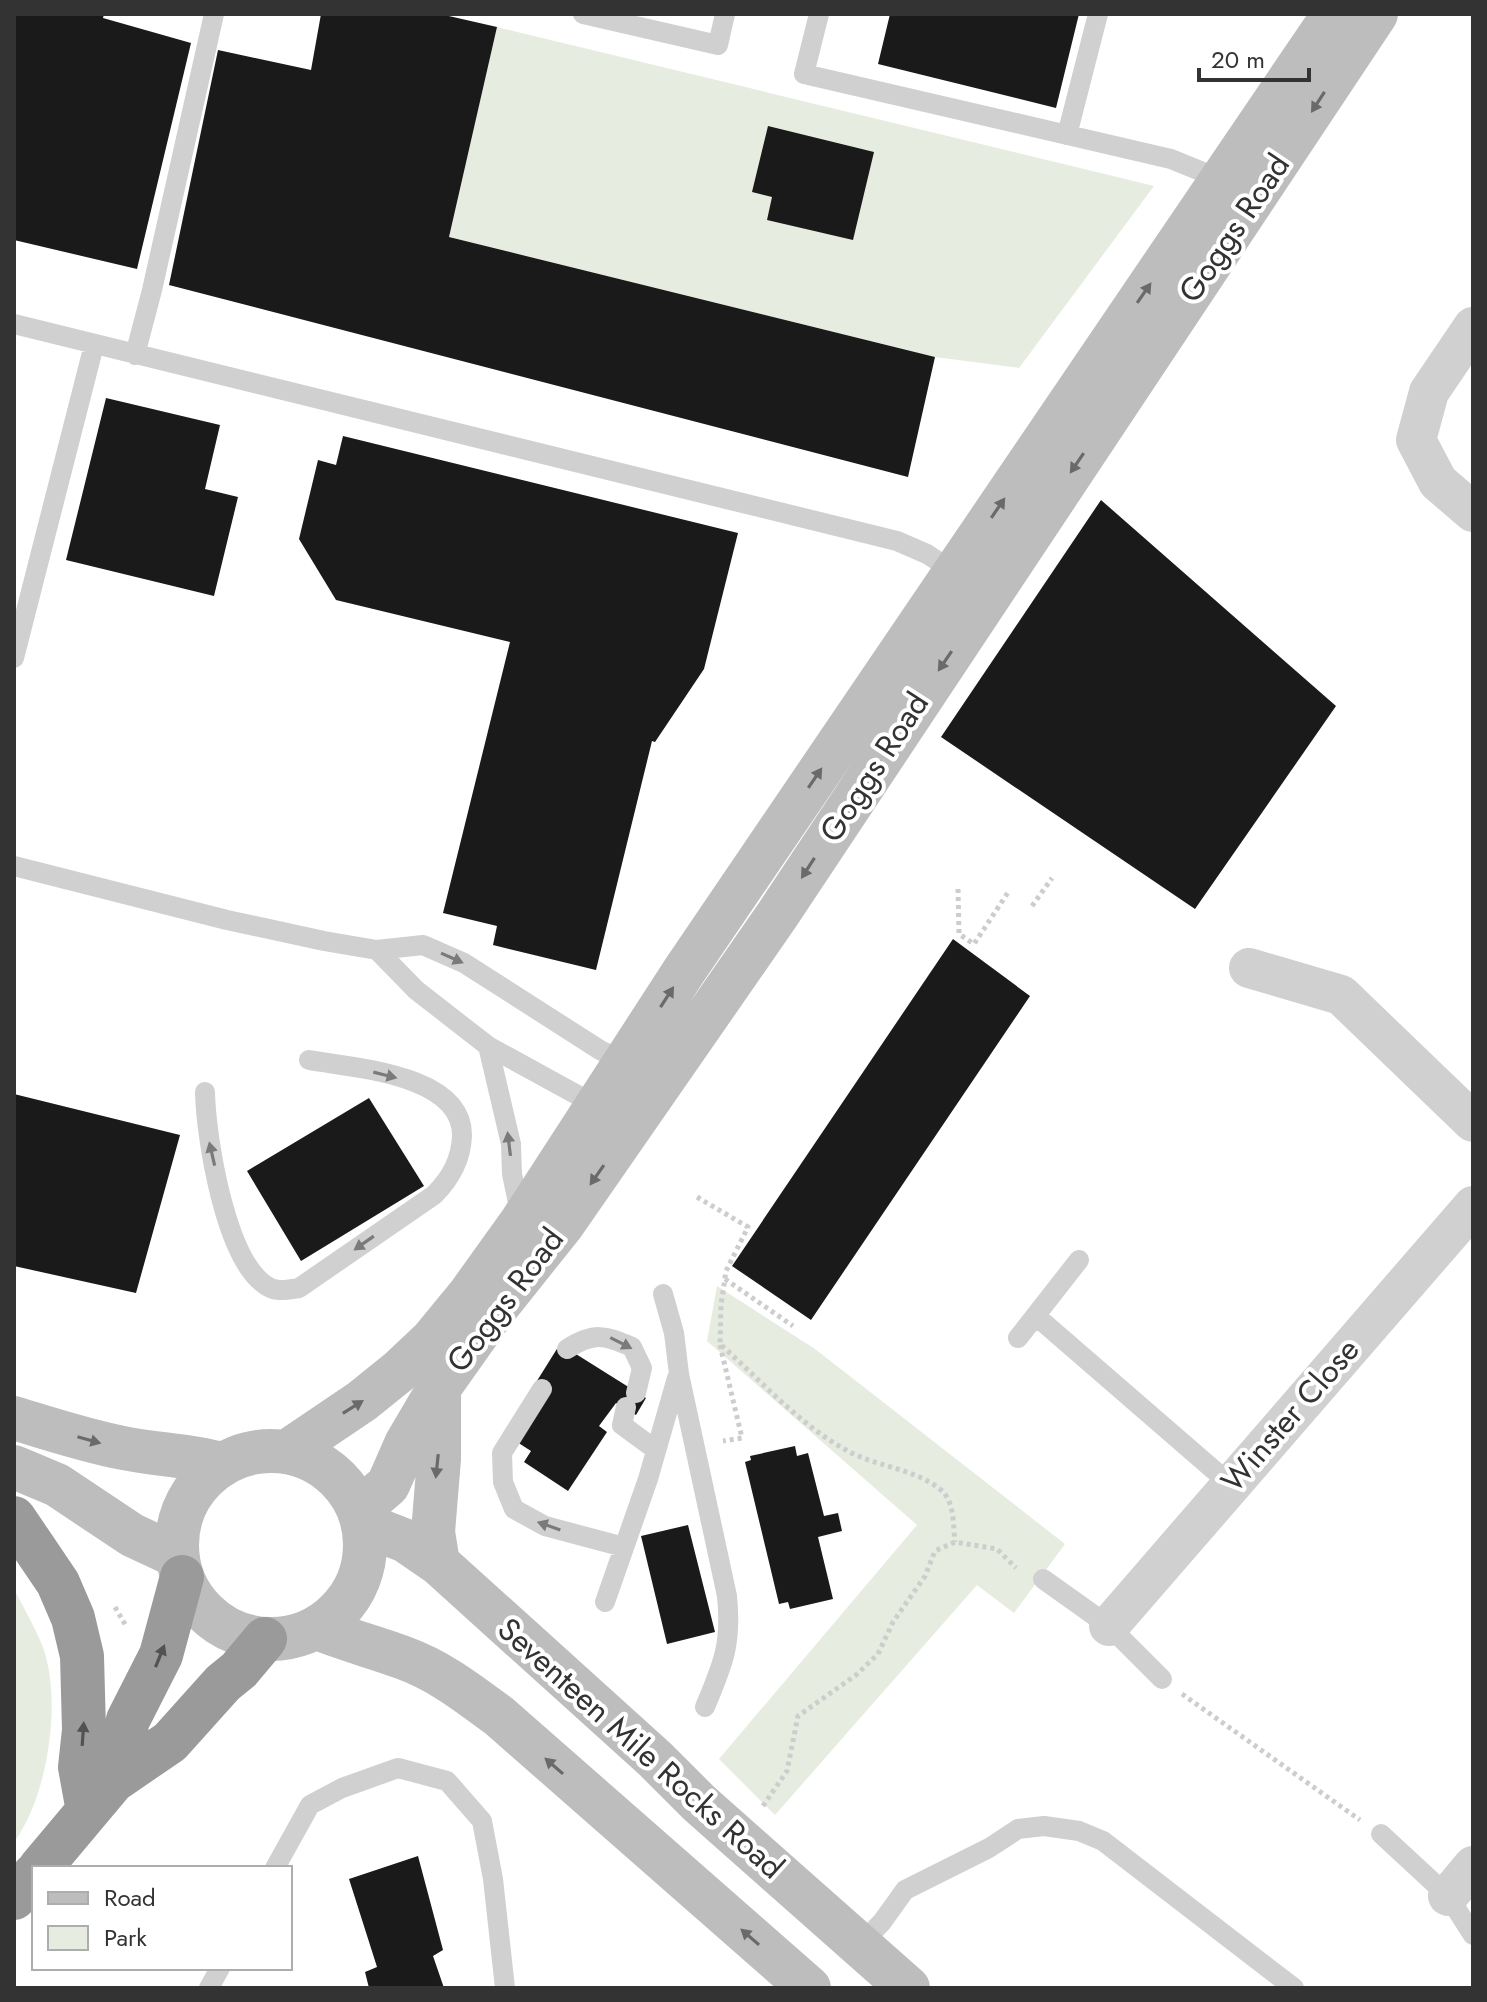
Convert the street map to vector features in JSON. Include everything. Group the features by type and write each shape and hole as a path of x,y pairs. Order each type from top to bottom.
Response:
{"highway":[{"path":"14,1518 58,1583 73,1618 82,1656 84,1730 80,1767 100,1796"},
{"path":"100,1796 128,1720 161,1655 180,1566"},
{"path":"42,1866 100,1796 170,1742 265,1639"},
{"path":"14,1898 32,1877"}],"main road":[{"name":"Goggs Road","path":"972,584 1220,179 1334,14"},
{"name":"Goggs Road","path":"362,1517 388,1485 406,1444 439,1388 492,1313 563,1224 614,1116 642,1072 972,584 1376,14"},
{"name":"Goggs Road","path":"288,1451 362,1401 432,1340 522,1221 614,1116"},
{"path":"438,1563 433,1532 439,1459 439,1388"},
{"path":"14,1418 104,1444 188,1455 221,1464"},
{"path":"288,1451 319,1462 343,1482 362,1517 366,1555 358,1584 341,1609 317,1628 292,1637 265,1639 238,1633 214,1620 195,1601 180,1566 177,1529 186,1503 201,1481 221,1464 254,1452 288,1451"},
{"path":"14,1467 57,1485 180,1566"},
{"name":"Seventeen Mile Rocks Road","path":"362,1517 438,1563 908,1988"},
{"path":"317,1628 351,1643 407,1659 461,1687 499,1716 809,1988"}],"street":[{"path":"1473,327 1429,392 1416,440 1438,482 1473,512"},
{"path":"1249,968 1341,995 1473,1122"},
{"name":"Winster Close","path":"1109,1626 1473,1206"}],"lane":[{"path":"135,355 214,14"},
{"path":"583,14 718,45 725,14"},
{"path":"819,14 804,74 1171,159 1220,179"},
{"path":"1067,135 1098,14"},
{"path":"14,324 897,541 927,554 972,584"},
{"path":"14,658 94,345"},
{"path":"14,866 227,920 377,950 423,945 464,963 600,1050 642,1072"},
{"path":"377,950 416,990 488,1046 614,1116"},
{"path":"488,1046 511,1144 512,1174 522,1221"},
{"path":"205,1092 206,1124 229,1226 238,1252 262,1284 278,1292 299,1288 434,1195 448,1181 462,1147 462,1126 453,1107 439,1092 378,1072 309,1060"},
{"path":"1018,1338 1079,1260"},
{"path":"663,1294 674,1333 679,1374 727,1596 730,1627 726,1658 705,1707"},
{"path":"1036,1316 1230,1484"},
{"path":"567,1349 585,1338 607,1336 632,1347 642,1368 622,1425 656,1450"},
{"path":"605,1602 679,1374"},
{"path":"542,1389 502,1453 503,1482 514,1509 545,1526 624,1547"},
{"path":"1043,1579 1109,1626 1162,1679"},
{"path":"276,1866 310,1805 342,1788 398,1768 447,1781 482,1821 493,1879 505,1988"},
{"path":"859,1946 882,1922 905,1890 989,1848 1018,1829 1044,1826 1079,1831 1103,1841 1294,1988"},
{"path":"1381,1834 1460,1881 1473,1935"},
{"path":"209,1988 219,1970"}],"path":[{"path":"1032,906 1052,878"},
{"path":"958,889 959,934 974,944 1009,891"},
{"path":"694,1447 742,1438 720,1344 721,1305 726,1271 748,1227 697,1197"},
{"path":"725,1279 793,1326"},
{"path":"720,1344 826,1439 851,1453 924,1479 944,1492 952,1512 955,1542"},
{"path":"758,1814 787,1771 798,1716 856,1675 878,1654 893,1622 925,1576 935,1551 955,1542 997,1549 1020,1572 1043,1579"},
{"path":"1162,1679 1381,1834"}],"green space":[{"path":"497,27 1154,186 1019,368 935,357 449,237"},
{"path":"717,1286 815,1349 1065,1544 1014,1613 977,1585 775,1815 719,1759 917,1525 707,1341"},
{"path":"14,1589 42,1645 48,1667 51,1719 49,1746 36,1800 14,1842"}],"building":[{"path":"14,14 104,14 103,18 191,43 137,269 14,240"},
{"path":"321,14 440,14 497,27 449,237 935,357 908,477 169,285 218,50 311,70"},
{"path":"890,14 1079,14 1056,108 878,64"},
{"path":"768,126 874,152 853,240 767,220 772,197 752,192"},
{"path":"106,398 220,425 205,489 238,497 214,596 66,560"},
{"path":"343,436 738,533 704,669 655,742 652,741 596,970 493,945 497,926 443,913 510,642 336,600 299,539 318,460 336,465"},
{"path":"1101,500 1336,706 1195,909 941,737"},
{"path":"953,939 1030,996 811,1320 732,1266"},
{"path":"14,1094 180,1135 136,1293 14,1266"},
{"path":"369,1098 424,1186 301,1261 247,1171"},
{"path":"560,1344 646,1398 636,1415 616,1403 599,1426 607,1432 568,1491 524,1462 531,1451 517,1442 535,1384"},
{"path":"795,1446 797,1456 808,1453 824,1516 838,1513 842,1531 818,1537 833,1599 790,1609 788,1602 779,1604 745,1462 751,1460 750,1456"},
{"path":"688,1525 715,1632 667,1644 641,1536"},
{"path":"418,1856 443,1950 433,1956 444,1988 369,1988 365,1972 377,1967 349,1879"}]}
